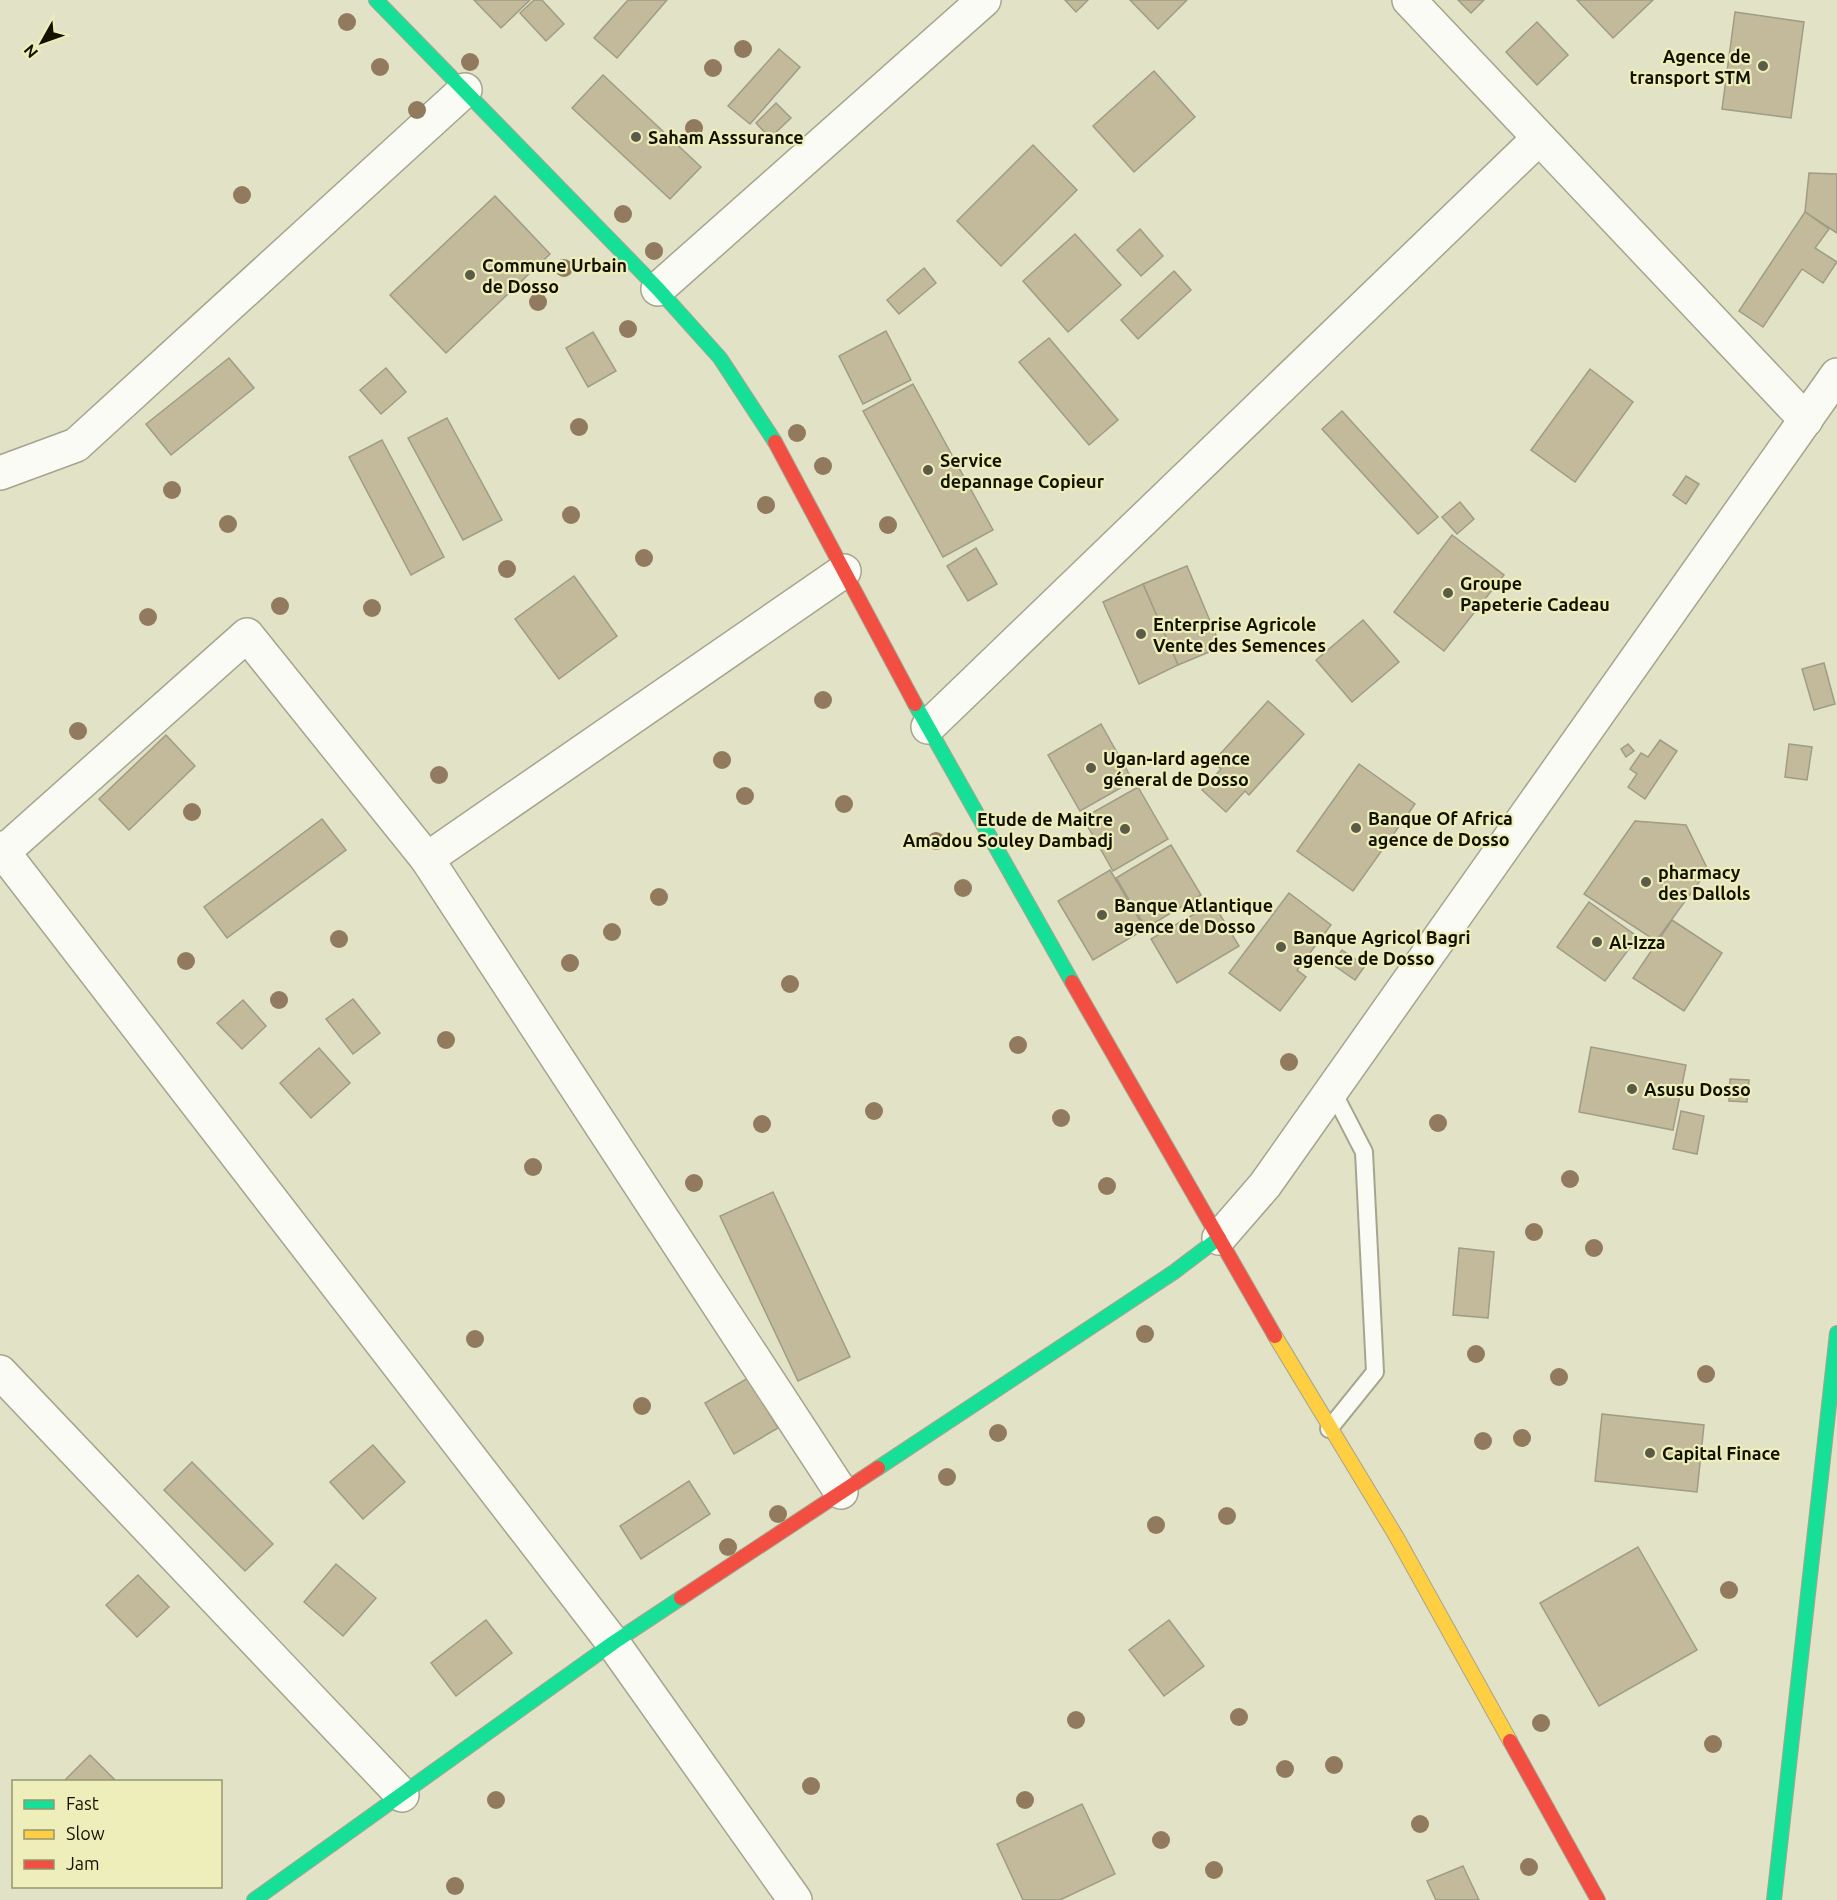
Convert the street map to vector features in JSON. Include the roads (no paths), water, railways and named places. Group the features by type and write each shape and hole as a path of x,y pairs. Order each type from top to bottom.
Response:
{"main road":[{"path":"389,4 465,90 658,288 720,358 773,439 928,727 1329,1429 1396,1536 1599,1900"},
{"path":"254,1900 613,1643 1174,1272 1219,1238"},
{"path":"1774,1900 1837,1333"}],"street":[{"path":"658,288 984,0"},
{"path":"1409,0 1806,420"},
{"path":"0,473 76,445 465,90"},
{"path":"928,727 1539,139"},
{"path":"1219,1238 1265,1185 1837,375"},
{"path":"427,859 844,571"},
{"path":"795,1900 613,1643 1,851 247,635 427,859 842,1492"},
{"path":"0,1372 402,1795"}],"lane":[{"path":"1329,1429 1375,1372 1364,1152 1332,1090"}],"place":[{"name":"Agence de transport STM","path":"1763,66"},
{"name":"Saham Asssurance","path":"636,137"},
{"name":"Commune Urbain de Dosso","path":"470,275"},
{"name":"Service depannage Copieur","path":"928,470"},
{"name":"Groupe Papeterie Cadeau","path":"1448,593"},
{"name":"Enterprise Agricole Vente des Semences","path":"1141,634"},
{"name":"Ugan-Iard agence géneral de Dosso","path":"1091,768"},
{"name":"Banque Of Africa agence de Dosso","path":"1356,828"},
{"name":"Etude de Maitre Amadou Souley Dambadj","path":"1125,829"},
{"name":"pharmacy des Dallols","path":"1646,882"},
{"name":"Banque Atlantique agence de Dosso","path":"1102,915"},
{"name":"Al-Izza","path":"1597,942"},
{"name":"Banque Agricol Bagri agence de Dosso","path":"1281,947"},
{"name":"Asusu Dosso","path":"1632,1089"},
{"name":"Capital Finace","path":"1650,1453"}]}
